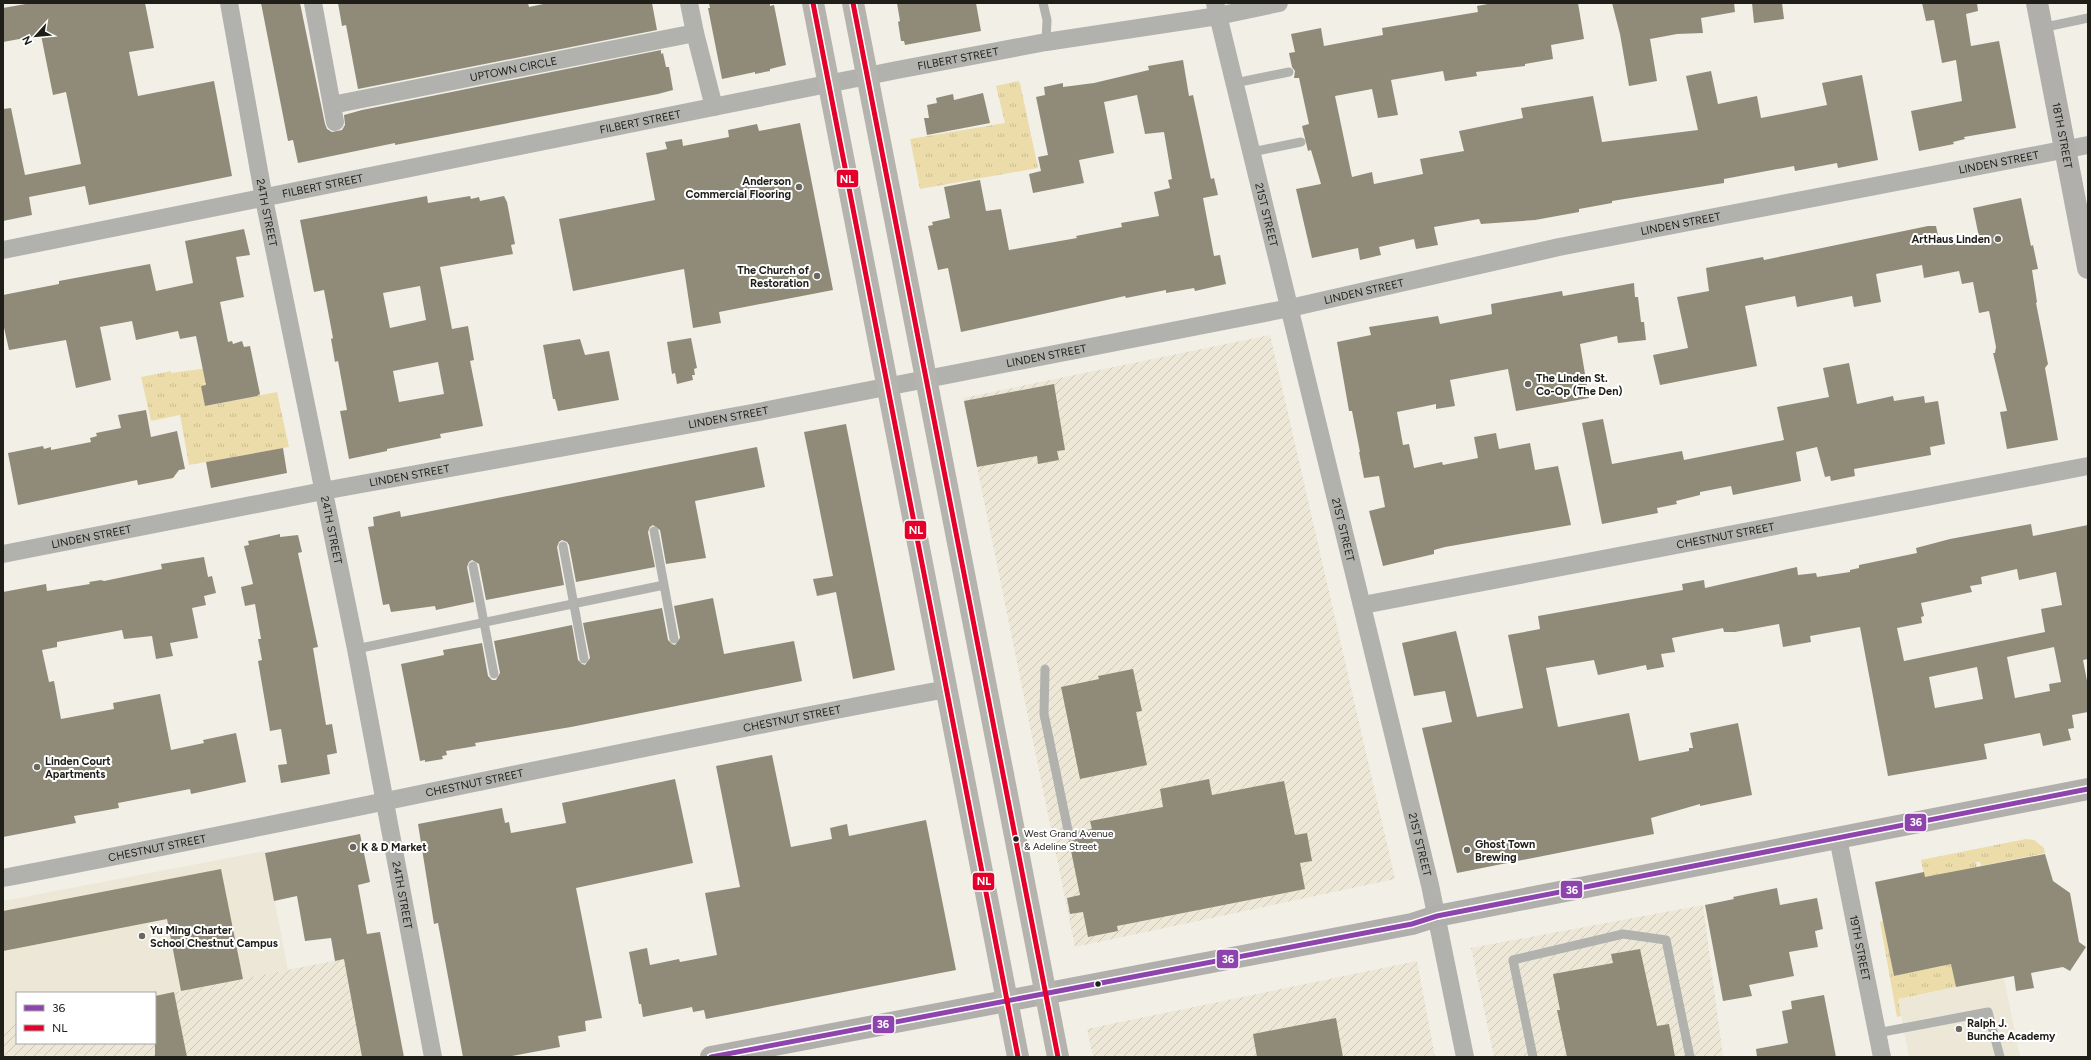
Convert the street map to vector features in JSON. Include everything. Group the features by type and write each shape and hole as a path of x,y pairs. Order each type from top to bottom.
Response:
{"main road":[{"path":"813,3 830,84 1018,1057"},
{"path":"853,3 1058,1057"},
{"name":"18TH STREET","path":"2037,3 2088,268"},
{"path":"711,1057 1412,924 1437,916 2088,789"}],"street":[{"name":"24TH STREET","path":"229,3 264,199 356,649 433,1057"},
{"name":"UPTOWN CIRCLE","path":"313,3 333,114 695,33"},
{"path":"689,3 714,107"},
{"name":"FILBERT STREET","path":"3,250 264,199 868,76 1216,9 1279,3"},
{"name":"21ST STREET","path":"1216,9 1363,605 1437,916 1465,1057"},
{"name":"LINDEN STREET","path":"3,554 323,491 926,379 1290,308 1559,247 2088,145"},
{"name":"CHESTNUT STREET","path":"1363,605 2088,466"},
{"name":"CHESTNUT STREET","path":"3,878 384,802 681,740 947,688"},
{"name":"19TH STREET","path":"1838,838 1882,1057"}],"lane":[{"path":"1043,3 1047,20 1046,42"},
{"path":"2042,28 2088,18"},
{"path":"1235,83 1289,72"},
{"path":"1252,152 1301,142"},
{"path":"654,531 674,639"},
{"path":"563,546 584,659"},
{"path":"473,566 494,674"},
{"path":"356,649 484,621 664,585"},
{"path":"1045,669 1044,714 1069,835"},
{"path":"1533,1057 1513,960 1623,934 1666,940 1690,1057"},
{"path":"1877,1033 1988,1012 2000,1057"}],"shaded area":[{"path":"1270,335 1395,879 1075,947 963,398"},
{"name":"Yu Ming Charter School Chestnut Campus","path":"265,851 288,970 156,996 156,992 16,992 16,1023 3,1026 3,901"},
{"path":"1703,905 1723,1057 1494,1057 1471,948"},
{"path":"344,959 362,1057 3,1057 3,1026 16,1023 16,1044 156,1044 156,996"},
{"path":"1417,961 1435,1057 1093,1057 1087,1029"},
{"name":"Ralph J. Bunche Academy","path":"2004,978 2020,1057 1909,1057 1898,999"}],"green space":[{"path":"1018,81 1020,83 1038,168 920,189 910,139 1005,123 996,86"},
{"path":"208,368 213,380 202,384 210,384 206,406 277,392 289,447 189,465 180,415 151,421 141,377 171,371 171,373"},
{"path":"2026,839 2034,840 2044,848 2045,853 1981,866 1980,862 1976,862 1977,867 1953,872 1947,942 1956,987 1898,999 1901,1016 1897,1017 1880,922 1883,921 1894,976 1942,966 1921,860"}],"building":[{"path":"31,3 145,3 154,48 129,52 138,96 214,81 232,176 89,205 85,186 29,197 32,215 3,221 3,109 11,108 25,175 81,164 66,92 53,95 41,35 3,42 3,8"},
{"path":"261,3 300,3 325,124 327,129 332,132 342,130 345,125 344,115 362,110 661,50 666,67 669,67 673,90 298,163 293,140 288,141"},
{"path":"338,3 528,3 529,7 548,3 652,3 657,30 358,89 346,25 342,26"},
{"path":"709,3 770,3 770,6 774,5 786,65 770,69 770,71 755,74 755,72 722,79 708,8 710,8"},
{"path":"897,3 976,3 981,31 905,45 904,41 901,41"},
{"path":"1493,3 1578,3 1584,39 1551,45 1553,59 1525,64 1525,66 1476,72 1477,76 1445,81 1443,71 1391,80 1398,115 1378,118 1372,89 1335,96 1352,177 1372,172 1374,184 1423,174 1420,159 1464,151 1459,131 1523,118 1521,108 1593,96 1602,142 1698,130 1686,76 1711,71 1718,104 1757,96 1761,118 1827,105 1822,83 1862,75 1878,160 1838,168 1837,163 1795,171 1794,166 1724,179 1724,183 1612,201 1612,203 1579,209 1579,212 1535,220 1481,224 1479,219 1434,227 1438,245 1416,249 1414,239 1379,247 1381,255 1360,260 1358,248 1312,258 1296,189 1321,184 1311,150 1308,151 1302,126 1309,124 1299,78 1294,78 1295,71 1292,67 1289,53 1295,52 1291,34 1321,28 1324,46 1383,35 1382,28 1478,12 1477,6"},
{"path":"1612,3 1734,3 1735,12 1701,18 1703,33 1677,34 1650,39 1657,81 1629,86 1620,34"},
{"path":"1752,3 1782,3 1784,19 1754,23"},
{"path":"1922,3 1977,3 1978,11 1966,14 1971,46 1999,41 2016,128 1964,137 1965,139 1953,142 1954,144 1919,151 1911,111 1962,101 1956,60 1942,63 1934,20 1926,21"},
{"path":"1183,60 1189,96 1193,95 1211,179 1214,178 1218,195 1203,198 1214,256 1220,255 1226,284 1195,291 1194,288 1166,293 1166,290 1126,298 1125,296 961,332 948,268 938,270 928,226 933,225 932,222 950,218 944,187 980,180 986,211 1001,209 1009,250 1077,238 1076,236 1122,227 1121,223 1159,216 1154,192 1170,188 1168,180 1172,179 1164,132 1145,134 1137,95 1104,102 1114,153 1079,160 1084,183 1033,193 1029,174 1041,171 1038,157 1048,155 1036,97 1045,95 1044,87 1063,83 1063,87 1094,83 1149,70 1148,66"},
{"path":"983,93 990,123 927,135 924,118 929,118 927,105 937,103 936,98 953,94 954,100"},
{"path":"800,123 833,290 719,312 721,323 693,328 684,269 573,291 559,219 655,200 646,153 667,149 665,142 682,139 683,146 729,137 728,130 757,124 759,131"},
{"path":"427,196 428,203 470,196 471,199 479,197 480,201 504,196 507,202 515,244 511,245 513,254 440,267 452,329 468,326 474,360 470,361 483,426 440,434 441,438 387,449 387,451 349,459 340,411 347,410 338,361 335,362 331,339 333,338 324,290 314,292 300,220","holes":["420,286 426,320 390,328 383,293","438,362 444,394 399,402 393,371"]},
{"path":"2021,198 2031,246 2033,245 2038,269 2032,270 2036,303 2048,364 2045,368 2058,440 2007,449 2000,412 2007,411 1993,353 1995,353 1996,347 1989,311 1979,313 1973,282 1962,284 1959,271 1924,278 1922,265 1876,274 1881,302 1854,307 1852,296 1797,307 1795,296 1745,306 1757,366 1660,385 1653,355 1688,348 1677,297 1709,291 1706,268 1763,257 1764,260 1928,226 1936,226 1939,240 1942,240 1943,245 1979,237 1973,208"},
{"path":"244,229 250,255 236,257 244,297 220,302 228,342 232,341 233,344 242,341 244,347 250,346 260,394 257,396 205,406 201,386 206,385 196,336 180,339 178,331 136,340 132,321 100,327 111,380 76,388 66,340 9,350 3,323 3,295 59,284 59,281 150,264 156,291 193,283 185,241"},
{"path":"1634,283 1635,297 1638,297 1641,322 1644,322 1646,340 1618,343 1617,336 1580,344 1589,398 1516,411 1508,369 1450,380 1455,406 1436,409 1436,404 1397,412 1403,445 1409,444 1414,468 1442,462 1443,465 1478,458 1474,437 1496,433 1499,449 1530,443 1535,470 1558,466 1571,525 1445,547 1434,550 1434,554 1383,566 1369,511 1385,507 1379,476 1364,478 1352,411 1349,411 1337,342 1371,335 1369,327 1438,316 1440,324 1492,314 1491,304 1562,291 1563,296"},
{"path":"691,338 697,368 694,369 695,375 692,375 693,380 677,384 675,373 672,374 667,342"},
{"path":"580,339 585,355 609,351 619,400 558,411 555,399 553,399 543,345"},
{"path":"1849,363 1857,404 1893,396 1894,401 1924,396 1925,403 1938,401 1945,444 1930,447 1931,455 1854,469 1855,476 1831,481 1830,476 1825,477 1817,447 1796,452 1801,481 1733,495 1731,486 1700,492 1700,495 1676,501 1677,504 1657,508 1658,513 1602,524 1582,423 1603,419 1612,464 1682,451 1684,460 1784,440 1777,407 1829,397 1823,368"},
{"path":"1054,384 1065,450 1057,451 1059,460 1038,464 1037,456 977,467 964,401"},
{"path":"146,410 151,437 177,431 185,469 179,470 173,478 138,485 137,480 18,505 8,453 43,446 44,449 51,447 51,450 91,442 90,438 97,436 96,433 121,428 118,415"},
{"path":"846,424 895,670 853,679 836,592 817,596 813,579 833,576 804,432"},
{"path":"757,447 765,487 695,501 706,558 666,564 660,530 653,525 650,527 648,532 655,567 576,582 569,545 567,542 562,540 559,542 557,547 564,585 486,600 479,564 472,560 469,562 467,567 474,602 436,610 435,606 391,612 389,604 383,605 368,527 374,526 373,517 400,511 401,517"},
{"path":"283,448 287,473 211,488 206,462"},
{"path":"2031,524 2033,536 2088,525 2088,659 2083,660 2088,686 2088,712 2072,715 2074,728 2068,729 2071,740 2043,746 2040,733 1984,744 1987,759 1888,776 1860,627 1810,636 1811,642 1783,647 1779,624 1735,632 1724,632 1723,628 1672,638 1675,652 1661,654 1664,667 1647,670 1646,665 1598,675 1594,660 1546,668 1558,727 1629,713 1639,761 1689,751 1689,748 1693,748 1690,733 1738,723 1752,795 1700,806 1700,804 1651,818 1654,834 1457,873 1422,728 1452,722 1445,691 1414,696 1402,643 1456,631 1477,717 1523,708 1508,635 1540,629 1538,616 1683,590 1682,584 1704,580 1705,588 1797,567 1798,575 1816,573 1817,577 1850,572 1850,570 1859,568 1859,565 1917,553 1916,548 1950,539","holes":["2017,569 2019,580 2056,572 2062,605 2041,609 2045,632 1904,661 1897,628 1922,623 1921,617 1924,616 1921,603 1972,592 1970,586 1982,584 1981,577","2054,647 2061,682 2049,684 2050,691 2015,698 2007,657","1977,667 1983,699 1935,708 1929,677"]},
{"path":"280,534 280,537 298,535 302,552 298,553 318,647 313,648 326,725 332,724 337,753 327,755 330,774 281,783 278,765 287,764 281,729 270,731 258,661 262,660 258,639 261,639 255,604 245,606 241,587 253,584 244,546 249,545 248,541"},
{"path":"204,557 208,577 212,576 216,593 204,596 206,605 192,608 198,638 170,643 173,656 156,659 152,636 124,639 122,630 57,642 57,647 42,650 49,682 54,681 61,719 114,709 113,703 160,694 171,750 204,743 203,740 236,733 246,782 191,794 190,789 118,803 119,808 74,816 76,823 3,837 3,592 46,584 47,591 90,584 89,582 104,581 162,569 161,564"},
{"path":"713,598 724,654 794,641 802,681 571,727 475,743 476,746 446,751 447,755 442,756 443,759 425,762 425,760 420,761 401,664 444,655 443,650 482,643 488,676 492,680 496,680 500,673 494,641 572,625 578,660 585,665 590,658 583,623 662,608 668,640 675,645 680,638 674,606"},
{"path":"1133,669 1142,711 1136,712 1147,765 1080,779 1061,687 1099,679 1098,676"},
{"path":"772,755 791,847 832,839 830,828 847,824 849,836 926,820 956,970 706,1019 704,1010 693,1012 692,1007 643,1017 629,952 647,948 650,965 679,959 680,962 717,955 705,893 740,887 716,766"},
{"path":"675,779 693,863 576,888 602,1018 585,1021 586,1031 558,1036 560,1047 506,1057 463,1057 438,923 434,924 418,824 502,808 505,823 509,822 511,833 566,823 562,803"},
{"path":"1209,779 1212,795 1284,781 1295,835 1307,833 1312,861 1300,863 1305,889 1117,926 1118,931 1088,937 1083,912 1070,914 1067,898 1080,895 1069,841 1075,840 1075,832 1092,829 1090,821 1163,807 1160,789"},
{"path":"360,834 370,882 358,885 367,934 380,932 404,1057 362,1057 344,959 335,961 331,938 305,941 297,896 274,901 265,853"},
{"path":"2045,854 2053,881 2070,893 2079,942 2086,947 2070,971 2063,967 2031,973 2034,988 2016,991 2014,976 1956,987 1951,964 1894,976 1875,882 1924,872 1925,877"},
{"path":"221,869 243,979 181,991 167,919 3,951 3,911"},
{"path":"1777,888 1780,905 1817,898 1823,929 1815,931 1818,947 1789,952 1794,976 1749,985 1752,996 1723,1001 1705,905 1734,899 1733,897"},
{"path":"1640,949 1657,1026 1669,1024 1675,1057 1567,1057 1557,1010 1560,1010 1553,974 1613,963 1611,954"},
{"path":"174,992 187,1057 155,1057 156,996"},
{"path":"1824,995 1836,1057 1757,1057 1756,1049 1788,1043 1782,1011 1792,1009 1791,1001"},
{"path":"1336,1018 1343,1057 1257,1057 1253,1034"}],"transit line":[{"name":"NL","path":"813,3 1018,1057"},
{"name":"NL","path":"853,3 1058,1057"},
{"name":"36","path":"711,1057 1412,924 1437,916 2088,789"}],"place":[{"name":"Anderson Commercial Flooring","path":"799,187"},
{"name":"ArtHaus Linden","path":"1998,239"},
{"name":"The Church of Restoration","path":"817,276"},
{"name":"The Linden St. Co-Op (The Den)","path":"1528,384"},
{"name":"Linden Court Apartments","path":"37,767"},
{"name":"West Grand Avenue & Adeline Street","path":"1016,839"},
{"name":"K & D Market","path":"353,847"},
{"name":"Ghost Town Brewing","path":"1467,850"},
{"name":"Yu Ming Charter School Chestnut Campus","path":"142,936"},
{"name":"Ralph J. Bunche Academy","path":"1959,1029"}]}
